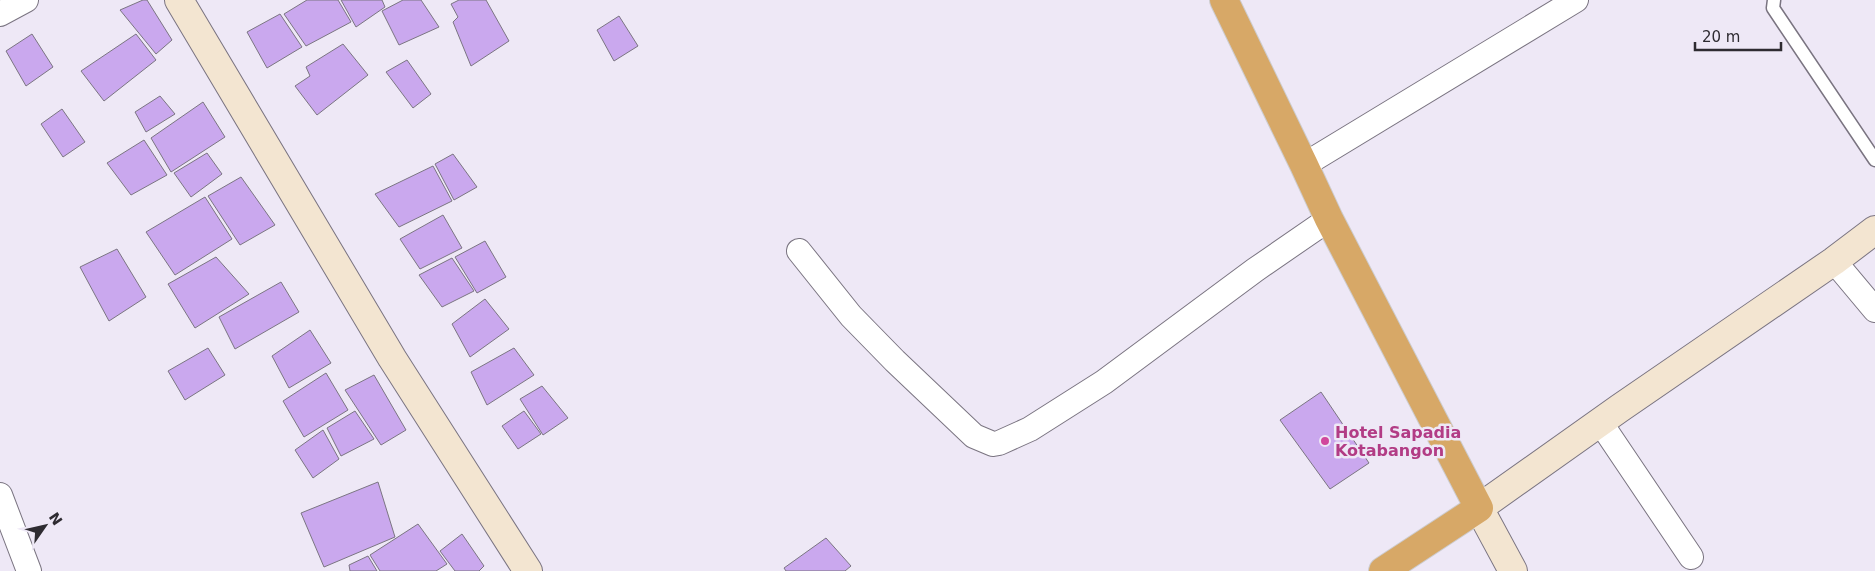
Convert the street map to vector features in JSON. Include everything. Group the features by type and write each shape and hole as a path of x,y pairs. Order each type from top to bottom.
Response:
{"highway":[{"path":"1224,0 1329,219 1479,508 1383,571"}],"street":[{"path":"0,14 26,0"},
{"path":"179,0 392,358 528,571"},
{"path":"1304,165 1576,0"},
{"path":"799,251 851,316 895,361 974,436 993,444 1030,429 1104,382 1255,270 1329,219"},
{"path":"1513,571 1479,508 1834,261 1875,230"},
{"path":"1834,261 1875,310"},
{"path":"1600,422 1691,557"},
{"path":"0,495 29,571"}],"lane":[{"path":"1774,0 1773,8 1875,160"}],"building":[{"path":"147,0 172,40 156,54 120,10"},
{"path":"307,0 338,0 351,22 306,46 284,14"},
{"path":"341,0 382,0 385,7 356,27"},
{"path":"403,0 421,0 439,27 399,45 382,11"},
{"path":"459,0 486,0 509,41 471,66 453,22 458,17 451,4"},
{"path":"280,14 302,47 267,68 247,32"},
{"path":"619,16 638,46 614,61 597,30"},
{"path":"32,34 53,67 26,86 6,51"},
{"path":"136,34 156,60 104,101 81,71"},
{"path":"343,44 368,75 317,115 295,86 310,76 306,67"},
{"path":"407,60 431,94 413,108 386,72"},
{"path":"160,96 175,114 146,132 135,112"},
{"path":"203,102 225,137 171,172 151,138"},
{"path":"62,109 85,142 63,157 41,124"},
{"path":"144,140 167,175 131,195 107,163"},
{"path":"207,153 222,174 191,197 174,173"},
{"path":"453,154 477,187 454,200 435,164"},
{"path":"433,166 452,201 399,227 375,194"},
{"path":"241,177 275,225 240,245 208,196"},
{"path":"205,197 232,239 175,275 146,232"},
{"path":"443,215 462,248 420,269 400,239"},
{"path":"485,241 506,277 477,293 455,257"},
{"path":"117,249 146,297 109,321 80,267"},
{"path":"216,257 249,294 195,328 168,284"},
{"path":"452,258 474,291 442,307 419,275"},
{"path":"281,282 299,312 235,349 219,317"},
{"path":"485,299 509,329 470,357 452,324"},
{"path":"310,330 331,363 289,388 272,356"},
{"path":"208,348 225,375 185,400 168,371"},
{"path":"514,348 534,375 487,405 471,372"},
{"path":"326,373 348,410 304,437 283,401"},
{"path":"374,375 406,430 381,445 345,390"},
{"path":"542,386 568,418 543,435 520,399"},
{"name":"Hotel Sapadia Kotabangon","path":"1321,392 1369,463 1330,489 1280,420"},
{"path":"355,411 374,439 341,456 327,428"},
{"path":"524,411 541,434 518,449 502,426"},
{"path":"323,430 339,459 313,478 295,450"},
{"path":"378,482 395,537 324,567 301,513"},
{"path":"418,524 447,564 436,571 380,571 370,555"},
{"path":"462,534 484,566 479,571 455,571 440,551"},
{"path":"826,538 851,566 845,571 786,571 784,568"},
{"path":"368,556 377,571 350,571 349,565"}],"place":[{"name":"Hotel Sapadia Kotabangon","path":"1325,441"}]}
